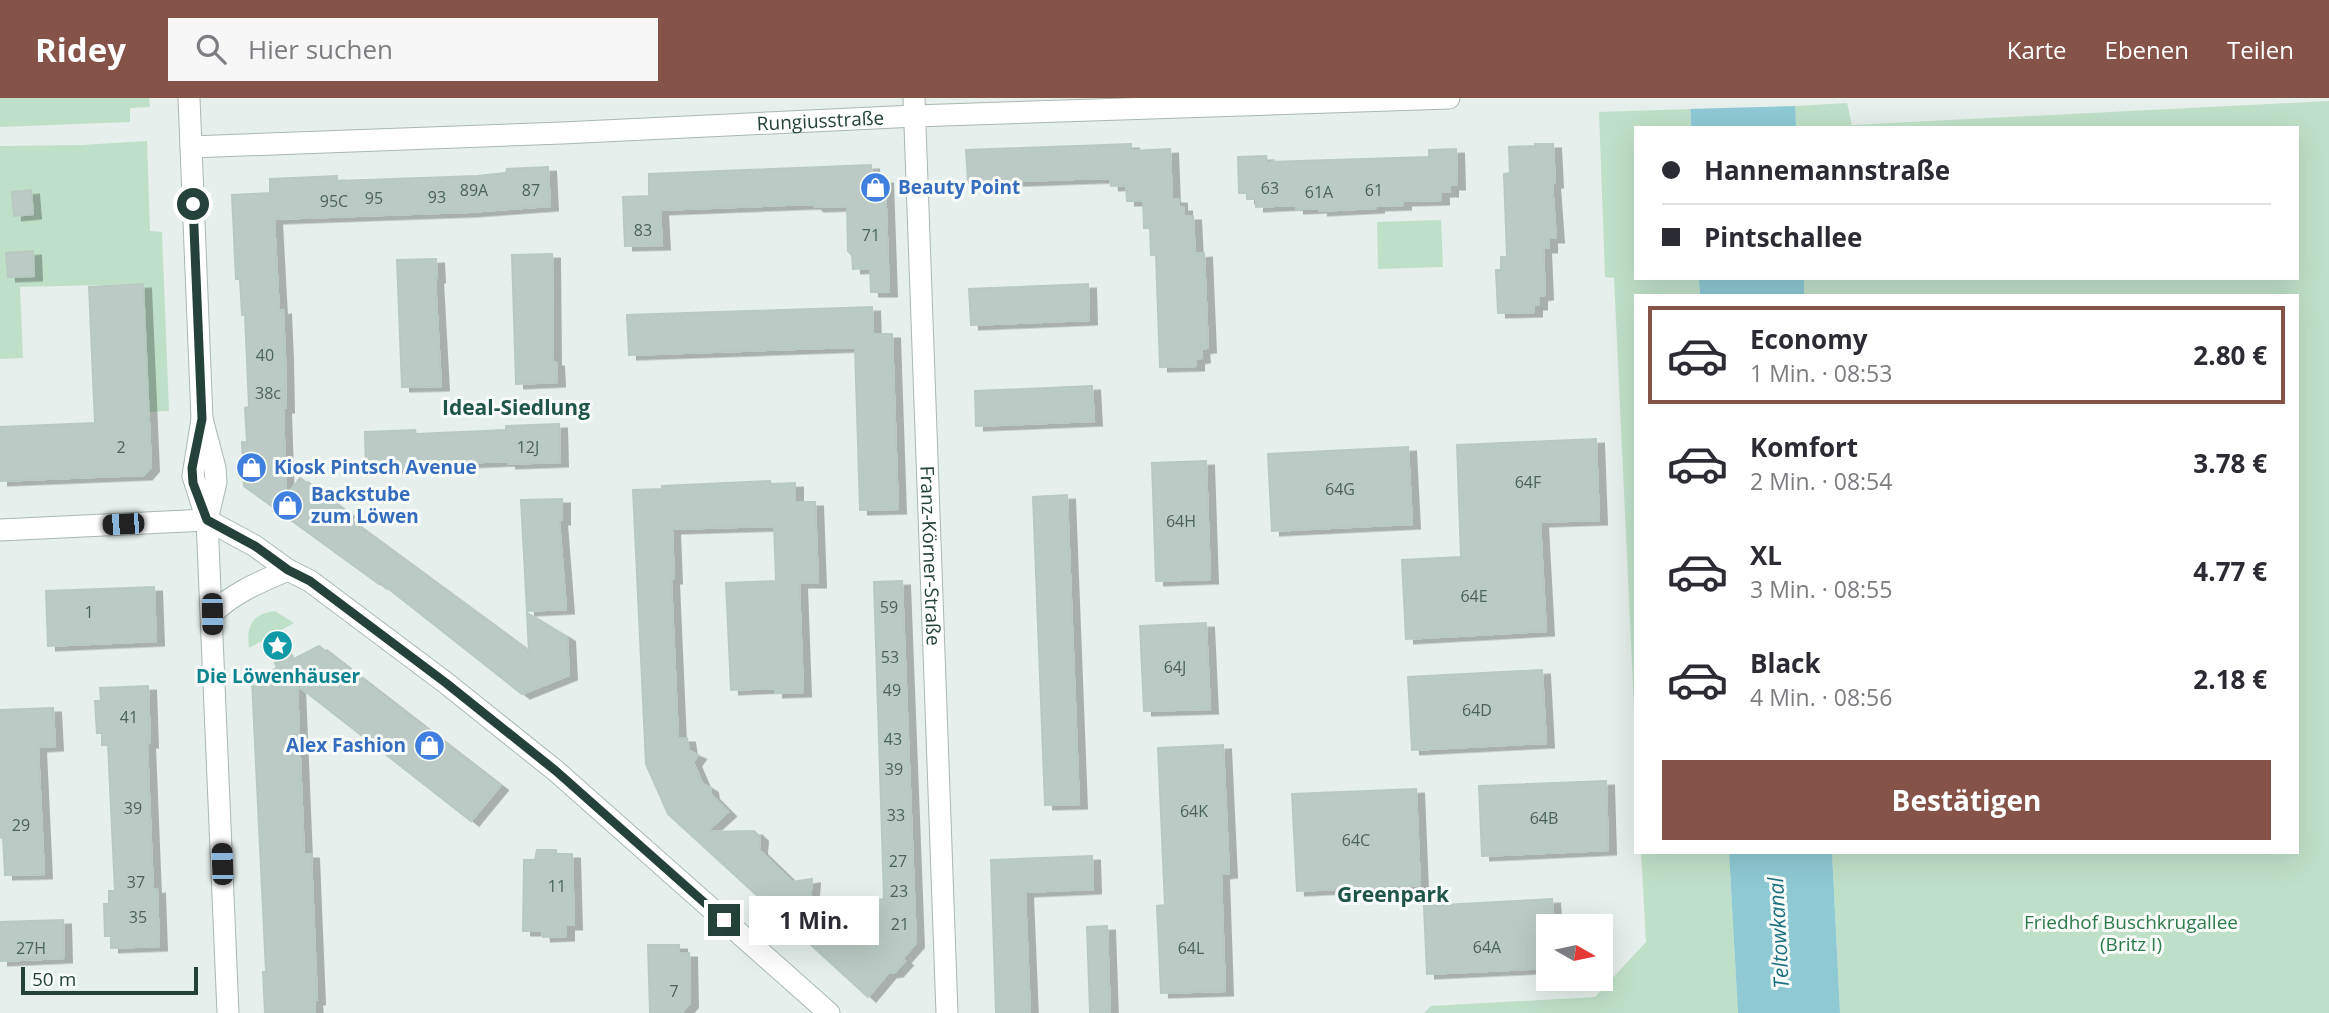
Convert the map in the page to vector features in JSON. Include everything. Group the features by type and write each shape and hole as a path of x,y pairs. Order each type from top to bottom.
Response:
{"street":[{"path":"189,98 202,419 192,476 207,520 228,1013"},
{"name":"Rungiusstraße","path":"191,147 562,133 914,107 1449,98"},
{"name":"Franz-Körner-Straße","path":"914,107 947,1013"},
{"path":"0,530 207,520 255,546 288,570 310,581 446,683 556,771 829,1013"},
{"path":"212,614 227,599 288,570"}],"green space":[{"path":"0,98 149,98 150,107 130,108 130,122 0,127"},
{"name":"Friedhof Buschkrugallee (Britz I)","path":"2329,101 2329,1013 1840,1013 1832,854 2299,854 2299,294 1804,294 1804,280 2299,280 2299,126 1796,126 1795,106 1847,103 1852,125"},
{"path":"1690,109 1691,126 1634,126 1634,280 1699,280 1700,294 1634,294 1634,707 1614,278 1605,277 1599,112"},
{"path":"147,141 150,231 162,232 169,411 149,412 143,284 20,287 23,358 0,359 0,146"},
{"path":"1441,220 1443,267 1378,269 1377,222"},
{"path":"275,611 294,623 249,648 252,622 261,615"},
{"path":"1641,854 1729,854 1738,1013 1424,1013 1431,1006 1595,997 1601,991 1614,990 1614,977 1646,942"}],"water":[{"path":"1690,98 1795,98 1796,126 1691,126"},
{"path":"1699,280 1804,280 1804,294 1700,294"},
{"name":"Teltowkanal","path":"1729,854 1832,854 1840,1013 1738,1013"}],"pier":[{"path":"1687,98 1798,98 1799,106 1687,109"}],"building":[{"path":"1131,144 1131,151 1170,149 1172,199 1179,199 1179,207 1184,207 1184,216 1193,216 1195,254 1204,253 1208,348 1201,349 1202,358 1196,359 1196,366 1160,367 1156,255 1151,255 1150,228 1144,228 1143,201 1127,201 1126,185 1111,186 1110,179 1103,178 968,183 966,150"},
{"path":"1553,144 1555,183 1552,183 1556,238 1549,238 1549,248 1543,248 1545,295 1539,296 1539,305 1534,305 1534,312 1498,313 1496,270 1501,270 1501,257 1507,257 1504,174 1510,173 1509,147"},
{"path":"1456,149 1457,185 1450,185 1450,192 1441,192 1441,200 1403,201 1403,205 1320,211 1321,208 1296,209 1296,205 1256,207 1256,199 1247,199 1247,193 1239,193 1238,157 1266,156 1267,162 1429,157 1429,150"},
{"path":"871,165 872,180 885,179 889,292 871,292 870,268 853,269 852,255 848,251 847,206 816,207 813,204 660,210 662,245 625,246 623,197 649,196 649,174"},
{"path":"548,167 550,206 469,212 274,219 279,311 283,310 285,355 286,408 283,408 286,497 300,478 346,512 344,516 529,652 527,613 567,637 569,675 522,694 380,582 379,584 244,486 242,442 247,442 245,408 249,407 245,314 242,315 240,279 236,279 232,195 270,193 270,179 337,176 337,181 477,176 506,173 507,169"},
{"path":"31,190 33,214 14,216 12,192"},
{"path":"33,251 34,276 8,277 6,253"},
{"path":"552,254 553,362 556,362 557,382 516,384 512,255"},
{"path":"436,259 441,386 402,387 397,260"},
{"path":"143,284 151,467 144,475 0,481 0,427 95,423 89,287"},
{"path":"1088,284 1089,320 971,325 969,289"},
{"path":"872,307 873,334 892,334 898,509 860,510 855,347 629,355 627,315"},
{"path":"1092,386 1094,421 976,426 975,391"},
{"path":"559,424 560,462 508,464 508,461 366,470 365,432 415,430 416,434 506,430 506,426"},
{"path":"1596,439 1599,520 1540,522 1546,631 1406,639 1402,560 1461,557 1457,445"},
{"path":"1408,447 1412,524 1272,531 1268,454"},
{"path":"1206,461 1210,579 1156,581 1152,463"},
{"path":"770,481 771,484 795,483 795,502 815,502 818,583 799,583 803,692 775,693 775,688 731,690 726,583 776,581 774,526 672,529 674,579 671,579 678,738 687,738 689,751 698,755 693,762 702,783 710,788 711,795 728,812 706,832 754,831 760,837 759,850 792,882 812,879 807,938 832,910 878,950 877,900 884,899 874,582 902,581 916,943 902,959 905,961 895,972 888,973 868,997 668,814 646,764 633,490"},
{"path":"1067,495 1079,804 1045,805 1033,497"},
{"path":"562,499 562,520 559,520 566,609 527,611 521,500"},
{"path":"154,587 156,641 48,646 46,591"},
{"path":"1206,623 1210,709 1144,711 1140,626"},
{"path":"319,646 500,786 471,821 297,685 304,854 311,854 317,1000 314,1000 315,1013 265,1013 263,972 266,972 252,681 277,668 275,663 291,654 294,659"},
{"path":"1542,670 1546,743 1412,750 1408,677"},
{"path":"148,686 150,743 147,743 153,890 157,889 159,946 111,948 111,936 105,936 104,904 109,904 109,891 115,891 108,745 102,745 102,733 97,733 95,701 101,701 100,688"},
{"path":"53,708 55,746 38,747 44,874 5,875 3,837 0,838 0,710"},
{"path":"1223,745 1229,873 1221,874 1225,991 1161,993 1157,906 1165,905 1158,748"},
{"path":"1606,781 1608,850 1482,856 1479,786"},
{"path":"1416,789 1420,885 1297,891 1292,794"},
{"path":"537,850 556,850 556,854 572,854 574,925 566,925 566,936 543,937 542,931 523,931 524,860 535,860"},
{"path":"1092,856 1093,889 1025,892 1030,1013 996,1013 991,860"},
{"path":"1552,899 1553,914 1536,914 1536,969 1427,974 1424,906"},
{"path":"63,920 64,958 0,961 0,922"},
{"path":"1107,926 1110,1013 1090,1013 1087,927"},
{"path":"648,945 679,945 679,953 689,953 690,1003 681,1013 650,1013"}],"place":[{"name":"Beauty Point","path":"875,187"},
{"name":"Kiosk Pintsch Avenue","path":"251,467"},
{"name":"Backstube zum Löwen","path":"288,505"},
{"name":"Die Löwenhäuser","path":"278,645"},
{"name":"Alex Fashion","path":"429,745"}],"district":[{"name":"Ideal-Siedlung","path":"516,408"},
{"name":"Greenpark","path":"1393,895"}],"route":[{"path":"193,204 202,419 192,468 193,483 207,520 310,581 446,683 556,771 724,920"}]}
